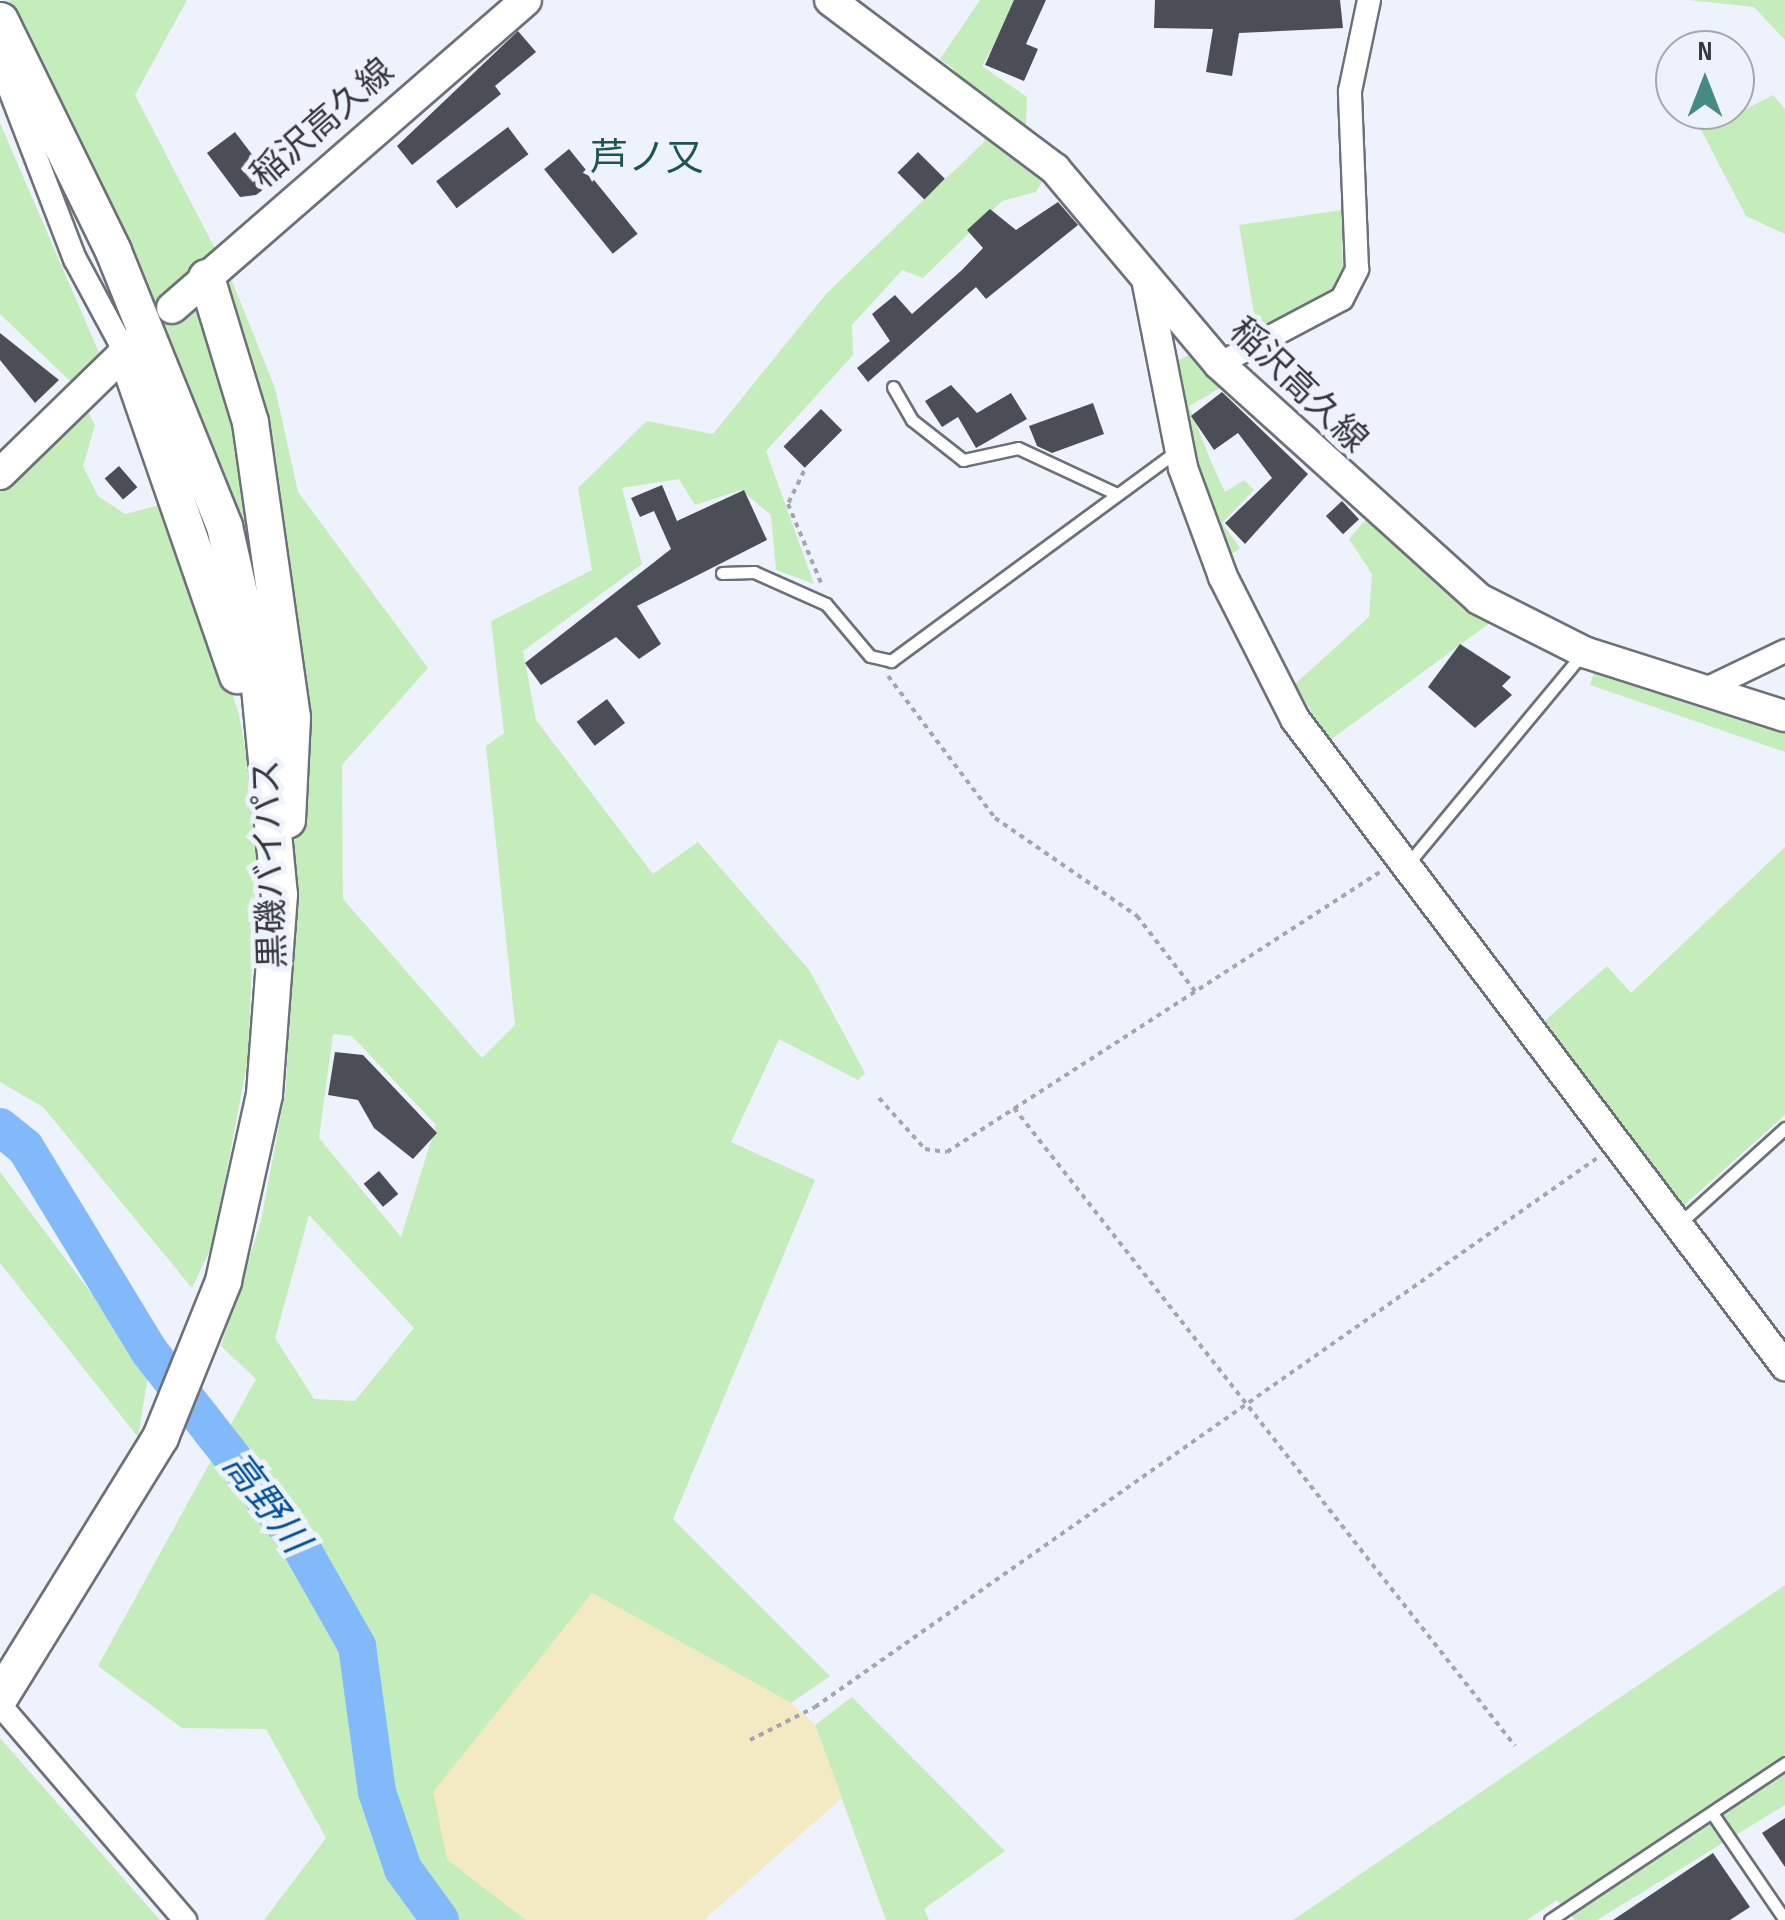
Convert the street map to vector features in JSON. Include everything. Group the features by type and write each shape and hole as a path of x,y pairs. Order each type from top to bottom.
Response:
{"highway":[{"name":"黒磯バイパス","path":"0,20 114,251 224,526 258,677 277,858 264,1094 205,1334 160,1438 0,1696"},
{"path":"206,276 250,422 292,718 294,770 277,858"},
{"path":"132,345 193,532 275,821"}],"main road":[{"name":"稲沢高久線","path":"172,308 526,0"},
{"name":"稲沢高久線","path":"830,0 1056,168 1147,284 1218,364 1426,559 1517,624 1584,652 1785,716"},
{"path":"0,474 132,345"}],"street":[{"path":"1218,364 1342,299 1357,269 1350,91 1368,0"},
{"path":"0,64 75,259 132,345"},
{"path":"1147,284 1178,450 1256,648 1400,865 1680,1224 1785,1366"},
{"path":"1704,690 1785,651"},
{"path":"0,1706 186,1920"}],"lane":[{"path":"892,387 912,420 963,460 1018,448 1117,494"},
{"path":"722,573 754,572 836,611 880,662 900,657 1178,450"},
{"path":"1400,865 1584,652"},
{"path":"1680,1224 1785,1128"},
{"path":"1550,1920 1785,1763"},
{"path":"1712,1813 1785,1920"}],"path":[{"path":"804,471 788,504 836,611"},
{"path":"880,662 996,818 1137,916 1195,991"},
{"path":"879,1098 937,1152 1014,1108 1400,865"},
{"path":"1014,1108 1514,1746"},
{"path":"750,1740 815,1707 1618,1144"}],"green space":[{"path":"9,0 187,0 135,95 232,281 275,388 298,492 428,668 342,765 343,899 482,1058 515,1025 486,746 504,733 491,621 592,570 578,488 647,421 713,434 826,294 985,141 954,69 940,59 980,0 1020,0 982,66 1027,97 1025,157 1043,180 1036,192 1002,201 923,278 902,270 852,325 853,355 766,451 814,584 776,570 771,515 741,490 695,505 679,479 622,488 642,564 523,651 536,720 653,874 698,842 810,971 865,1073 858,1080 779,1039 731,1142 815,1180 673,1519 830,1676 791,1703 592,1593 528,1682 447,1859 526,1920 264,1920 326,1838 266,1729 182,1728 98,1666 256,1379 221,1346 261,1221 286,1088 296,871 280,705 219,468","holes":["333,1034 352,1036 436,1125 401,1237 319,1138","309,1215 414,1328 355,1401 314,1399 275,1338"]},
{"path":"1688,0 1785,0 1785,40 1754,7"},
{"path":"1773,95 1785,109 1785,234 1746,216 1701,130 1755,130 1755,104"},
{"path":"0,123 100,355 71,382 0,314"},
{"path":"1342,210 1343,278 1323,303 1257,332 1239,225"},
{"path":"1194,353 1226,385 1189,406 1212,464 1225,492 1244,480 1254,490 1222,523 1240,548 1230,555 1183,416 1174,362"},
{"path":"84,404 95,425 83,466 98,496 125,514 172,502 239,715 258,818 248,1058 213,1244 192,1288 43,1107 0,1082 0,483"},
{"path":"1367,518 1491,622 1329,741 1295,684 1369,617 1372,574 1349,539"},
{"path":"1595,669 1785,730 1785,752 1590,685"},
{"path":"1785,847 1785,1115 1681,1208 1540,1025 1607,966 1631,993"},
{"path":"0,1172 149,1370 138,1437 0,1263"},
{"path":"1785,1585 1785,1805 1597,1920 1575,1920 1557,1900 1527,1920 1293,1920"},
{"path":"852,1697 1005,1851 924,1909 929,1920 886,1920 815,1725"},
{"path":"0,1738 160,1920 0,1920"}],"sand":[{"path":"592,1593 791,1703 815,1725 842,1798 704,1920 526,1920 447,1859 433,1792"}],"building":[{"path":"1014,0 1046,0 1026,44 1038,49 1024,81 985,65"},
{"path":"1155,0 1340,0 1343,28 1239,33 1232,76 1206,72 1213,29 1154,28"},
{"path":"518,31 536,52 495,86 501,94 412,165 397,146"},
{"path":"508,127 528,154 457,208 436,181"},
{"path":"235,132 273,182 256,195 240,197 207,153"},
{"path":"569,149 638,234 613,254 544,169"},
{"path":"918,152 945,179 924,199 897,173"},
{"path":"1058,202 1078,225 986,299 976,287 868,382 857,368 890,341 872,314 895,295 912,314 962,270 983,248 967,230 990,209 1016,230"},
{"path":"0,333 59,380 35,403 0,360"},
{"path":"951,385 977,413 1011,393 1027,419 976,448 958,417 942,427 925,401"},
{"path":"1222,392 1308,474 1245,544 1225,523 1272,478 1238,433 1214,450 1191,416"},
{"path":"1093,403 1104,434 1052,453 1037,446 1029,426"},
{"path":"821,409 842,430 805,468 784,446"},
{"path":"119,466 137,487 123,500 105,478"},
{"path":"662,485 677,521 744,490 767,540 637,606 661,644 639,659 616,637 541,685 525,663 671,549 654,511 640,517 631,498"},
{"path":"1342,501 1359,519 1343,534 1326,516"},
{"path":"1460,644 1511,677 1502,686 1512,695 1475,728 1428,687"},
{"path":"607,699 625,723 595,746 577,722"},
{"path":"335,1052 363,1055 437,1133 413,1159 374,1128 358,1100 328,1095"},
{"path":"379,1171 398,1194 383,1207 364,1184"},
{"path":"1785,1818 1785,1867 1762,1833"},
{"path":"1713,1853 1750,1907 1730,1920 1613,1920"}],"waterway":[{"name":"高野川","path":"0,1127 25,1147 149,1351 298,1542 357,1646 377,1792 403,1869 440,1920"}],"district":[{"name":"芦ノ又","path":"647,159"}]}
